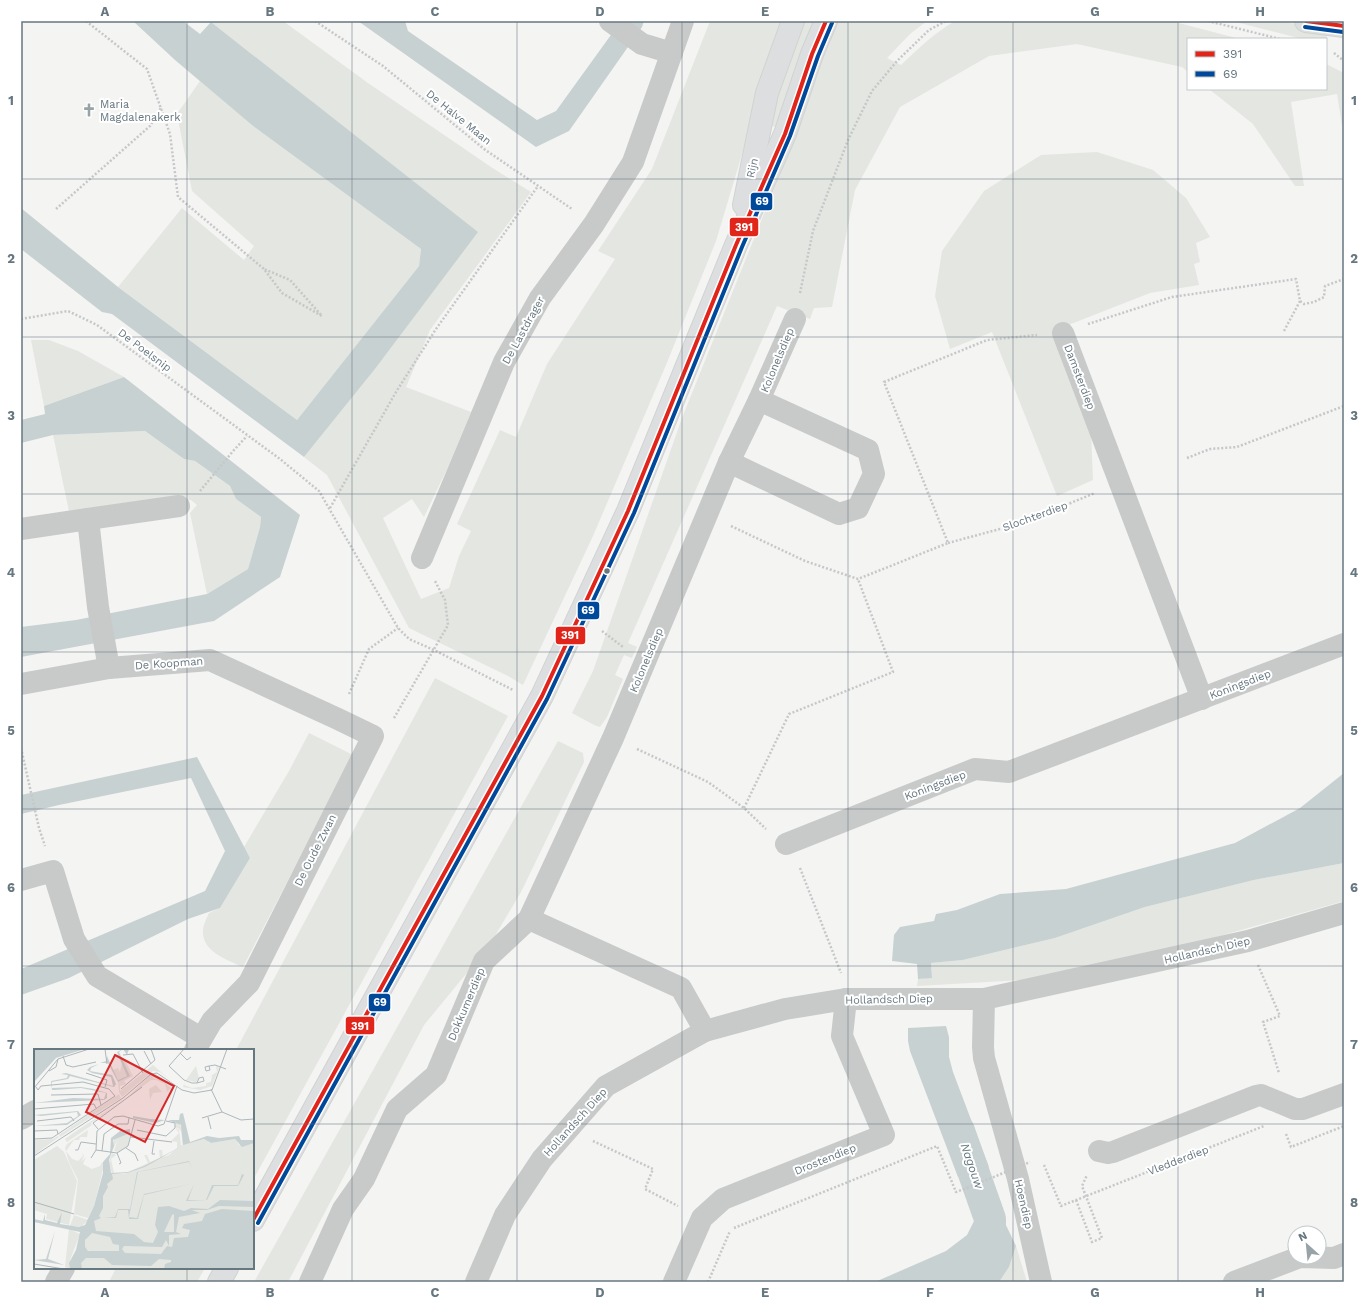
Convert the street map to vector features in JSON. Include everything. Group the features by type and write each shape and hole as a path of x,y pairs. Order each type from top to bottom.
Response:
{"main road":[{"name":"Rijn","path":"736,246 767,93 793,21"},
{"name":"Rijn","path":"736,246 785,134 812,54 826,21"},
{"path":"1306,21 1344,26"},
{"path":"254,1218 542,696 628,511 736,246"},
{"path":"219,1282 226,1269"}],"street":[{"path":"610,21 642,44 672,53"},
{"name":"De Lastdrager","path":"422,558 504,362 540,298 594,224 633,162 683,21"},
{"name":"Kolonelsdiep","path":"529,919 613,738 728,462 759,400 795,319"},
{"name":"Damsterdiep","path":"1063,333 1202,699"},
{"name":"Kolonelsdiep","path":"728,462 839,514 858,508 874,474 868,450 759,400"},
{"path":"21,529 179,506"},
{"path":"88,519 98,608 107,658"},
{"name":"Koningsdiep","path":"786,844 975,769 1009,772 1344,644"},
{"name":"De Koopman","path":"21,684 107,658 210,660 338,718 373,736"},
{"name":"De Oude Zwan","path":"198,1044 212,1021 248,983 373,736"},
{"path":"21,880 54,871 74,939 97,976 198,1044"},
{"name":"Hollandsch Diep","path":"476,1282 505,1215 542,1159 606,1086 705,1031 786,1008 846,999 984,999 1248,941 1344,913"},
{"path":"529,919 681,988 705,1031"},
{"name":"Dokkumerdiep","path":"310,1282 343,1208 364,1179 397,1109 436,1075 484,961 529,919"},
{"name":"Drostendiep","path":"674,1282 702,1218 724,1199 884,1135 842,1036 846,999"},
{"name":"Hoendiep","path":"984,999 984,1058 1025,1205 1041,1282"},
{"path":"1099,1151 1108,1153 1113,1152 1256,1096 1261,1095 1295,1109 1303,1110 1344,1094"},
{"path":"21,1119 34,1112"},
{"path":"1234,1282 1300,1257 1334,1258 1344,1254"},
{"path":"56,1282 63,1269"}],"path":[{"path":"86,21 147,69 170,134 178,197 264,269 282,293 322,316 290,280 264,269"},
{"name":"De Halve Maan","path":"315,21 383,66 484,149 594,224"},
{"path":"795,319 813,231 848,140 872,91 897,61 929,30 946,21"},
{"path":"1208,21 1276,38"},
{"path":"1335,53 1344,60"},
{"path":"56,209 150,126 161,108"},
{"path":"330,508 396,392 436,329 538,186"},
{"name":"Damsterdiep","path":"1063,333 1172,297 1296,279 1300,301"},
{"path":"1284,331 1300,301 1304,304 1314,302 1324,297 1325,286 1344,279"},
{"name":"De Poelsnip","path":"21,320 68,311 97,325 280,459 319,491 398,628"},
{"path":"1187,458 1210,449 1237,447 1344,406"},
{"path":"207,483 247,436"},
{"name":"Slochterdiep","path":"948,543 1022,523 1120,483"},
{"path":"373,736 388,729 448,625 445,600 422,558"},
{"path":"744,808 789,714 894,672 858,579"},
{"path":"606,624 601,631 622,646 647,657"},
{"path":"338,718 369,649 398,628 409,639 513,690"},
{"path":"613,738 708,782 744,808 767,830 786,844 795,857 841,971 846,999"},
{"path":"21,748 39,828"},
{"path":"1248,941 1280,1016 1263,1022 1284,1086 1277,1101"},
{"name":"Vledderdiep","path":"1043,1163 1061,1206 1266,1126"},
{"path":"1283,1128 1291,1147 1344,1126"},
{"path":"567,1129 653,1169 645,1189 702,1218"},
{"path":"708,1282 731,1229 937,1146 956,1192 1035,1160"},
{"path":"1076,1200 1092,1242 1102,1238 1082,1186"}],"shaded area":[{"path":"283,21 368,83 491,167 531,192 430,330 406,387 471,412 448,467 424,517 412,499 383,518 421,599 449,588 459,556 471,531 457,524 500,430 516,437 547,364 615,259 598,251 652,169 710,21 782,21 716,241 666,365 593,536 523,685 508,676 409,628 327,475 304,457 375,369 477,232 211,22"},
{"path":"799,21 818,21 778,127 770,126 785,60"},
{"path":"837,21 927,21 910,34 887,58 901,65 933,36 955,21 1171,21 1236,38 1187,38 1187,71 1182,67 1077,44 989,56 900,107 855,190 832,307 814,308 810,319 777,306 628,643 637,647 632,658 624,655 615,675 623,679 607,717 600,727 594,725 572,713 593,671 682,418 796,134 832,31"},
{"path":"1274,21 1330,28 1326,38 1299,38 1236,22"},
{"path":"1327,64 1344,73 1344,125 1342,125 1337,94 1291,102 1304,186 1295,186 1253,124 1210,90 1327,90"},
{"path":"200,81 253,126 421,249 419,266 297,420 118,287 182,208 244,260 254,246 192,191 177,114"},
{"path":"1097,152 1153,170 1186,198 1210,237 1196,243 1200,262 1194,264 1199,285 1150,293 1053,331 1091,431 1093,480 1057,496 992,332 950,349 935,296 942,251 984,191 1041,155"},
{"path":"31,340 49,340 78,351 124,377 44,406"},
{"path":"145,431 184,459 195,461 230,486 236,499 261,517 260,527 248,569 207,594 190,513 197,505 191,500 70,516 53,435"},
{"path":"435,678 508,716 254,1178 254,1049 237,1049"},
{"path":"309,733 353,755 243,967 223,958 211,950 204,938 204,926 209,913 220,908 250,858 244,847 289,771"},
{"path":"558,741 583,753 584,762 521,892 489,946 424,1025 288,1282 254,1282"},
{"path":"1344,863 1344,901 1153,955 1023,980 917,986 918,979 932,977 931,963 963,960 1055,938 1145,907 1254,880"},
{"path":"1016,1246 1027,1282 999,1282 1009,1267"},
{"path":"116,1269 204,1269 197,1282 109,1282"}],"water":[{"path":"133,21 183,21 200,34 211,22 478,232 375,369 304,457 112,314 102,312 21,249 21,208 118,287 297,420 419,266 421,249 253,126 175,60"},
{"path":"358,21 405,21 408,31 537,120 556,111 621,21 644,21 642,27 569,131 536,147"},
{"path":"124,377 300,515 280,577 214,621 21,657 21,627 76,620 207,594 248,569 260,527 261,517 236,499 230,486 195,461 184,459 145,431 53,435 21,443 21,420 45,414 44,406"},
{"path":"197,757 250,858 220,908 188,919 69,978 21,995 21,969 205,891 225,851 191,778 21,814 21,795"},
{"path":"1344,773 1344,863 1254,880 1145,907 1055,938 963,960 931,963 932,978 918,979 917,964 892,961 894,935 900,927 934,921 936,914 957,910 1000,894 1066,889 1235,843 1300,808"},
{"path":"946,1026 949,1037 949,1057 953,1072 989,1167 974,1174 958,1177 910,1051 908,1041 908,1028"},
{"path":"997,1194 1001,1203 1004,1221 1016,1246 1009,1267 999,1282 875,1282 946,1251 967,1235 975,1219 971,1197 987,1197"}],"waterway":[{"name":"Nagouw","path":"938,1282 979,1261 990,1234 990,1219 959,1131"}],"transit line":[{"name":"391","path":"254,1218 542,696 628,511 736,245 785,134 812,54 826,21"},
{"name":"391","path":"1306,21 1344,26"},
{"name":"69","path":"258,1223 547,699 634,513 742,247 790,136 818,56 832,23"},
{"name":"69","path":"1305,27 1343,32"}],"place":[{"name":"Maria Magdalenakerk","path":"89,110"}]}
